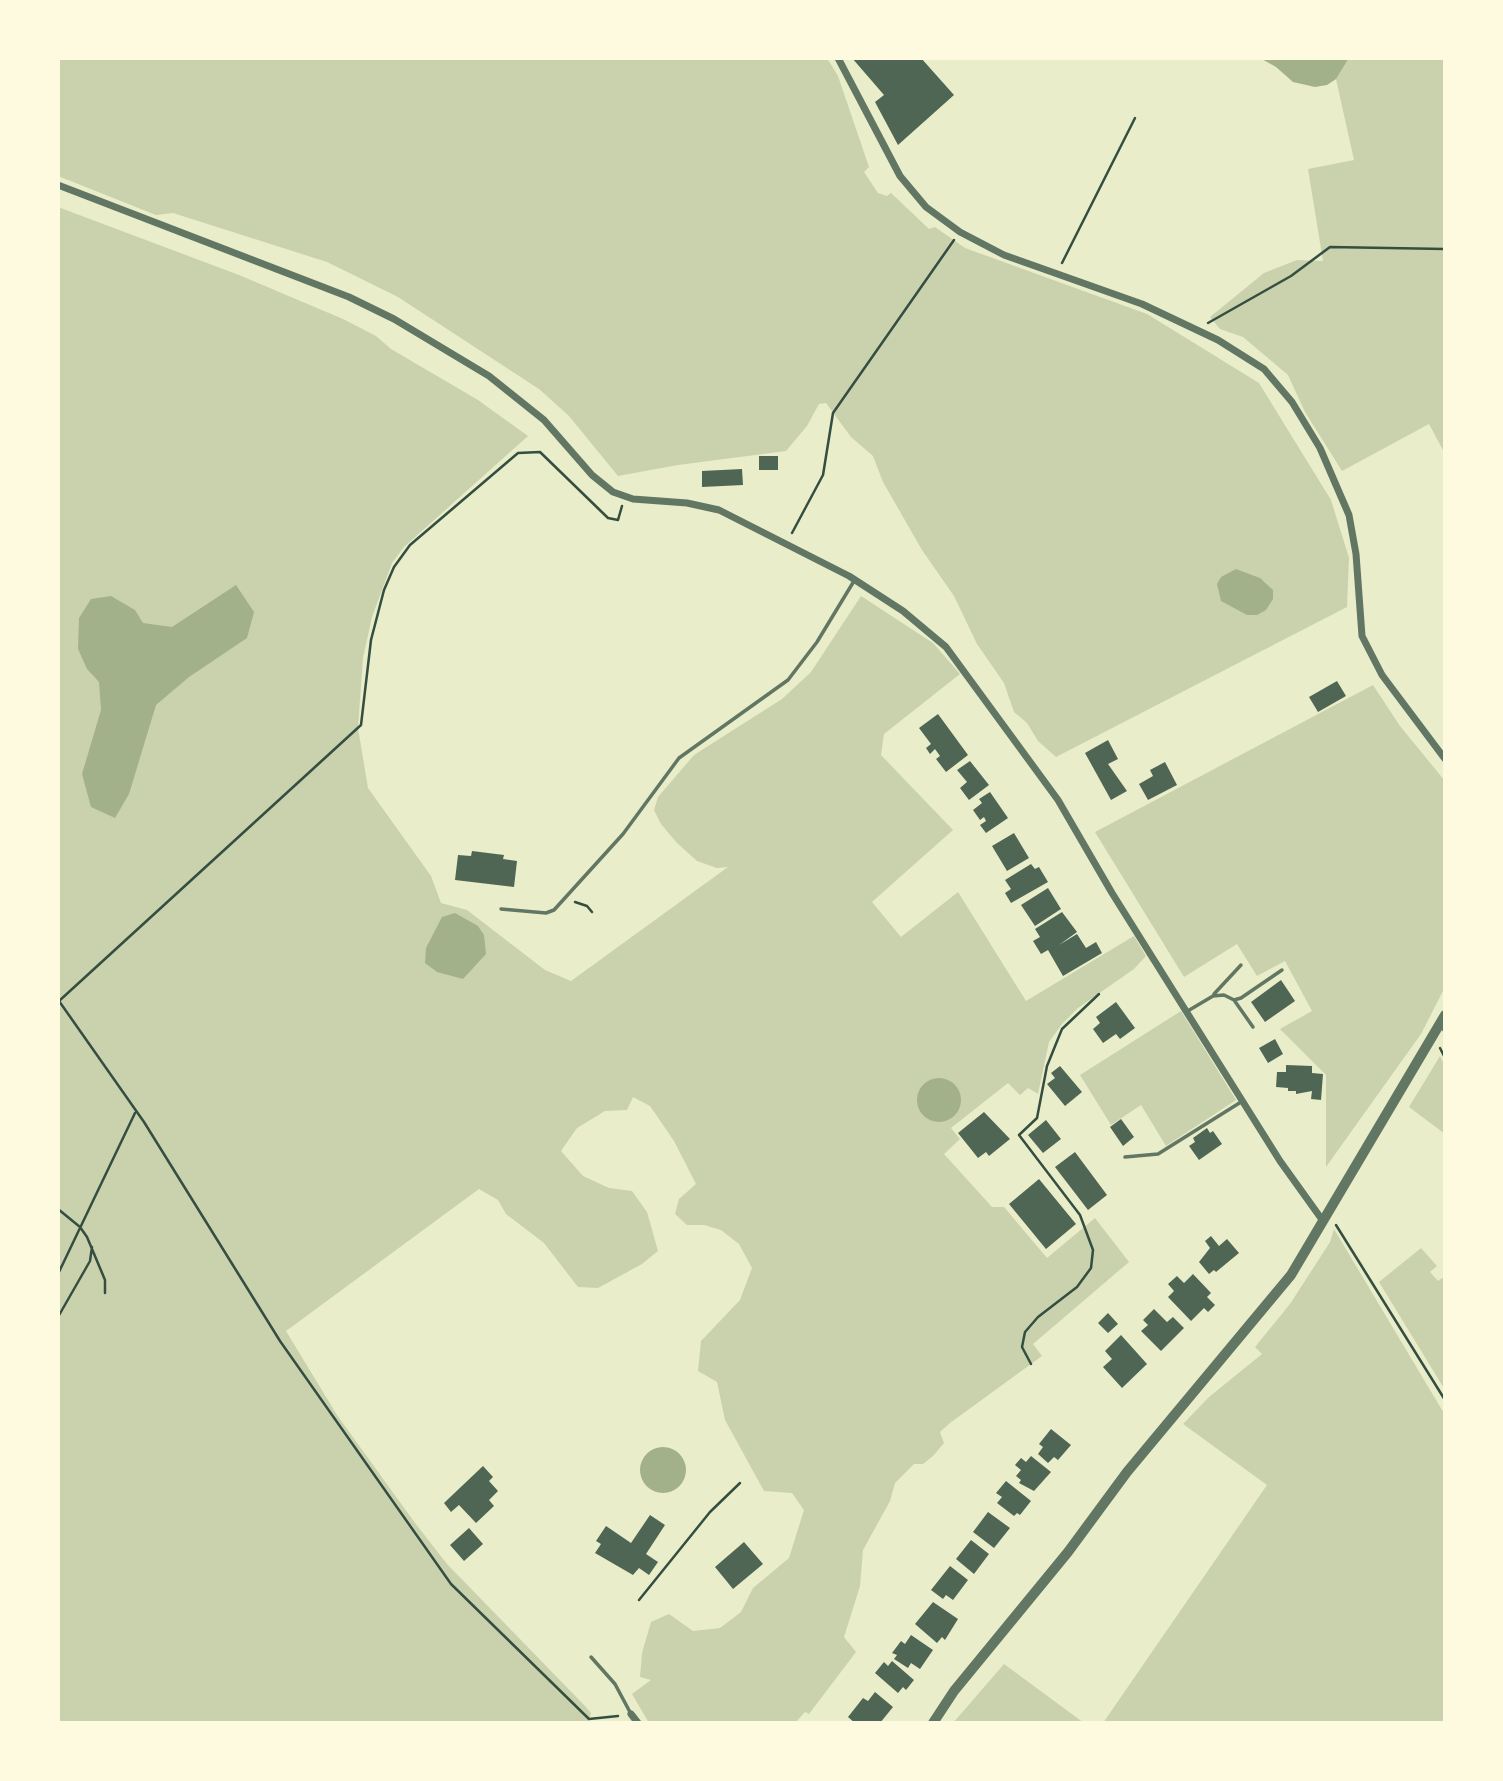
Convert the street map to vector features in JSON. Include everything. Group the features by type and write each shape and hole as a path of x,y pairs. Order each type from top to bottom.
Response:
{"street":[{"path":"838,58 900,176 926,207 960,232 1004,255 1057,276 1142,304 1193,328 1264,369 1292,402 1320,448 1349,515 1356,554 1362,636 1382,675 1445,759"},
{"path":"58,185 338,292 394,319 489,376 544,419 592,475 613,492 624,496 719,510 855,580 903,611 946,647 996,711 1058,800 1186,1012 1322,1221"},
{"path":"933,1723 954,1691 1069,1552 1127,1472 1291,1275 1444,1024"},
{"path":"631,1714 638,1723"}],"lane":[{"path":"501,909 546,913 565,898 623,834 679,758 771,693 803,663 855,580"},
{"path":"1186,1012 1213,996 1241,965"},
{"path":"1234,1000 1282,970"},
{"path":"1213,996 1224,995 1234,1000 1253,1027"},
{"path":"1125,1157 1158,1154 1242,1101"},
{"path":"591,1657 615,1684 631,1714"}],"path":[{"path":"1057,276 1075,232 1135,118"},
{"path":"785,542 812,500 823,475 833,413 960,232"},
{"path":"1193,328 1291,276 1330,247 1445,249"},
{"path":"624,496 618,520 608,518 540,452 518,453 410,545 394,567 384,590 370,640 361,725 59,1000 136,1112 280,1341 451,1584 589,1719 631,1714"},
{"path":"565,898 587,906 592,912"},
{"path":"1031,1364 1022,1347 1025,1332 1038,1317 1077,1287 1091,1268 1093,1250 1080,1215 1019,1135 1037,1118 1047,1066 1062,1029 1099,994"},
{"path":"58,1274 136,1112"},
{"path":"58,1209 80,1227 92,1248 105,1280 105,1293"},
{"path":"1322,1221 1337,1225 1445,1400"},
{"path":"58,1317 90,1261 92,1248"},
{"path":"639,1600 710,1512 740,1483"}],"shaded area":[{"path":"58,58 827,58 838,76 869,167 864,172 878,193 887,196 891,193 929,229 935,227 965,248 1147,314 1259,383 1331,500 1349,558 1347,607 1056,757 1038,741 1027,723 1014,712 1004,683 977,644 954,596 922,550 883,482 873,456 851,437 826,403 819,404 807,426 786,451 618,476 569,416 539,389 398,297 327,262 173,213 156,215 58,176"},
{"path":"1260,58 1349,58 1336,79 1327,85 1315,87 1293,82 1276,67"},
{"path":"1349,58 1445,58 1445,454 1429,424 1342,471 1305,412 1288,375 1243,337 1220,329 1210,317 1264,273 1297,260 1323,261 1308,169 1354,160 1336,79"},
{"path":"58,207 239,275 343,319 376,336 391,349 478,400 528,436 404,547 392,563 372,617 363,658 358,728 368,788 431,876 441,903 467,910 545,970 571,981 728,867 717,868 697,861 677,843 661,824 654,810 658,797 694,755 782,699 811,672 861,596 933,643 960,674 884,734 881,755 953,830 872,902 901,937 958,892 1026,1001 1134,936 1146,956 1134,969 1078,1008 1062,1024 1049,1042 1038,1094 1028,1088 1020,1095 1008,1083 951,1128 960,1139 944,1154 992,1207 1004,1207 1047,1258 1095,1218 1129,1262 1033,1344 1042,1356 950,1423 940,1432 944,1443 933,1456 923,1464 914,1464 895,1483 890,1501 863,1550 860,1586 844,1637 856,1652 809,1714 805,1712 795,1723 649,1723 632,1694 651,1680 640,1677 642,1653 651,1622 669,1614 693,1631 720,1628 741,1612 753,1588 789,1558 804,1510 792,1493 764,1491 725,1420 717,1382 698,1371 701,1341 740,1300 752,1268 739,1244 721,1230 704,1225 687,1225 675,1214 679,1199 696,1184 674,1141 650,1106 633,1097 627,1110 605,1111 577,1128 561,1151 583,1176 609,1188 632,1191 647,1212 658,1251 642,1264 598,1288 578,1287 544,1243 506,1214 498,1200 479,1189 286,1331 337,1415 415,1523 447,1564 585,1706 591,1713 588,1723 58,1723"},
{"path":"1236,569 1260,578 1273,590 1273,599 1266,610 1257,615 1247,615 1221,601 1217,584 1221,577"},
{"path":"236,585 254,612 247,638 189,677 156,705 129,794 115,818 91,807 82,774 101,710 99,682 87,669 78,649 79,618 91,599 111,596 135,610 143,623 172,627"},
{"path":"1373,685 1400,726 1445,781 1445,987 1421,1034 1326,1167 1326,1075 1280,1029 1312,1011 1285,961 1257,976 1237,944 1184,977 1095,832"},
{"path":"455,913 478,926 484,935 486,954 463,979 437,972 425,963 426,948 442,917"},
{"path":"1181,1011 1236,1100 1166,1146 1141,1105 1111,1125 1080,1075"},
{"path":"1440,1056 1445,1066 1445,1134 1409,1107"},
{"path":"939,1078 954,1085 961,1100 954,1115 939,1122 924,1115 917,1100 924,1085"},
{"path":"1334,1229 1445,1415 1445,1723 1103,1723 1267,1485 1183,1424 1209,1397 1262,1354 1255,1347 1290,1304 1330,1242"},
{"path":"1421,1248 1437,1266 1430,1272 1438,1281 1445,1276 1445,1390 1379,1282"},
{"path":"663,1447 679,1454 686,1470 679,1486 663,1493 647,1486 640,1470 647,1454"},
{"path":"1004,1664 1084,1723 953,1723"}],"building":[{"path":"852,58 921,58 954,95 898,145 875,102 884,95"},
{"path":"759,456 778,456 778,470 759,470"},
{"path":"742,469 743,485 702,487 702,471"},
{"path":"1337,681 1346,696 1318,712 1309,697"},
{"path":"938,714 968,755 946,772 936,759 940,756 935,749 930,754 926,748 931,744 919,728"},
{"path":"1108,740 1118,759 1108,764 1127,791 1111,800 1085,753"},
{"path":"970,761 989,785 969,800 960,788 967,782 957,770"},
{"path":"1165,762 1177,785 1148,800 1139,784 1153,776 1150,770"},
{"path":"990,792 1008,818 986,833 980,825 986,821 984,817 980,820 973,810 982,803 979,799"},
{"path":"1014,833 1029,858 1007,871 992,846"},
{"path":"472,851 504,855 503,859 517,861 514,887 455,880 458,855 471,856"},
{"path":"1031,864 1035,869 1039,867 1048,882 1011,903 1005,893 1011,889 1005,880"},
{"path":"1048,888 1061,909 1035,926 1021,905"},
{"path":"1062,912 1077,932 1059,945 1077,934 1086,948 1096,942 1102,953 1063,976 1048,950 1041,954 1033,941 1040,937 1035,929"},
{"path":"1281,980 1295,1001 1265,1022 1251,1002"},
{"path":"1116,1002 1135,1028 1120,1039 1116,1034 1103,1043 1093,1029 1100,1023 1096,1017"},
{"path":"1275,1039 1283,1054 1268,1063 1259,1048"},
{"path":"1286,1065 1312,1066 1312,1073 1323,1074 1321,1100 1311,1099 1312,1091 1296,1094 1296,1091 1288,1091 1288,1088 1276,1087 1277,1072 1286,1072"},
{"path":"1060,1066 1082,1092 1065,1106 1047,1084 1055,1078 1051,1073"},
{"path":"984,1112 1010,1139 989,1156 986,1152 978,1158 958,1133"},
{"path":"1121,1119 1134,1137 1123,1146 1110,1127"},
{"path":"1046,1120 1061,1139 1043,1153 1028,1135"},
{"path":"1207,1128 1210,1133 1213,1131 1222,1144 1199,1160 1189,1146 1195,1142 1193,1138"},
{"path":"1075,1152 1107,1195 1088,1210 1055,1167"},
{"path":"1039,1179 1076,1224 1046,1249 1009,1204"},
{"path":"1211,1236 1219,1246 1227,1239 1239,1253 1216,1272 1214,1270 1209,1274 1199,1262 1210,1248 1205,1241"},
{"path":"1193,1274 1211,1293 1207,1297 1215,1305 1208,1312 1204,1308 1191,1321 1168,1297 1174,1291 1168,1284 1177,1276 1184,1283"},
{"path":"1154,1309 1167,1322 1173,1317 1184,1328 1161,1351 1141,1331 1148,1325 1143,1320"},
{"path":"1108,1313 1118,1324 1108,1333 1098,1323"},
{"path":"1121,1335 1147,1364 1122,1388 1103,1367 1112,1359 1105,1351"},
{"path":"1051,1429 1071,1445 1058,1460 1054,1457 1048,1463 1038,1454 1043,1447 1039,1444"},
{"path":"1031,1456 1051,1472 1034,1491 1019,1483 1021,1480 1016,1476 1021,1470 1015,1465 1021,1458 1026,1462"},
{"path":"483,1466 493,1477 489,1481 498,1491 489,1500 494,1506 476,1523 459,1505 451,1512 444,1503"},
{"path":"1006,1481 1031,1501 1020,1515 1017,1513 1014,1516 997,1503 1002,1497 996,1493"},
{"path":"988,1512 1010,1528 994,1548 973,1532"},
{"path":"650,1515 665,1525 646,1554 658,1562 649,1575 639,1568 633,1575 595,1553 601,1544 596,1541 606,1526 631,1543"},
{"path":"469,1528 483,1544 464,1561 450,1545"},
{"path":"971,1540 989,1554 974,1574 956,1559"},
{"path":"744,1542 763,1564 733,1589 715,1567"},
{"path":"950,1566 968,1580 953,1600 946,1595 943,1599 931,1590"},
{"path":"933,1602 958,1619 945,1640 942,1637 937,1643 915,1624"},
{"path":"911,1635 933,1650 920,1669 911,1663 908,1668 894,1659 897,1655 892,1653 901,1641 905,1644"},
{"path":"892,1661 914,1680 906,1690 903,1687 898,1693 875,1673 884,1662 888,1666"},
{"path":"875,1692 893,1707 880,1723 855,1723 848,1717 863,1698 868,1701"}]}
